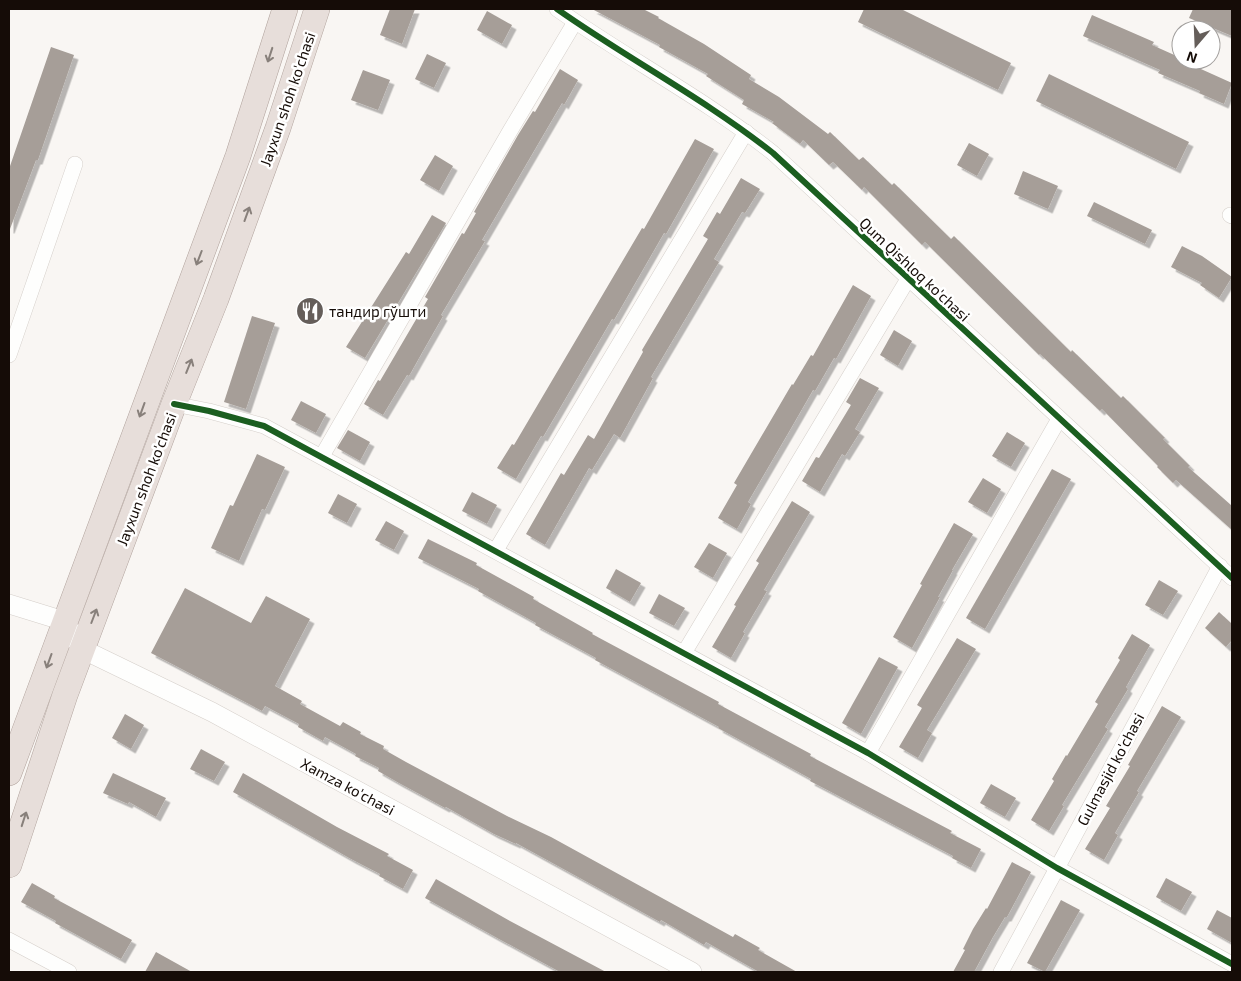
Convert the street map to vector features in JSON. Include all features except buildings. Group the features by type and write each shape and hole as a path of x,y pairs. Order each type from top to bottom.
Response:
{"highway":[{"name":"Jayxun shoh ko'chasi","path":"9,866 48,742 174,404 216,299 278,128 317,9"},
{"name":"Jayxun shoh ko'chasi","path":"9,773 238,156 280,11"}],"street":[{"name":"Qum Qishloq ko'chasi","path":"557,9 678,86 746,132 773,153 1232,578"},
{"path":"322,456 510,131 576,22"},
{"path":"496,550 746,132"},
{"path":"9,355 75,164"},
{"path":"684,653 908,280"},
{"path":"174,404 209,411 264,426 322,456 868,753 1057,868 1232,964"},
{"path":"868,753 1059,419"},
{"name":"Gulmasjid ko'chasi","path":"1001,972 1220,566"},
{"path":"9,604 64,621 82,649"},
{"name":"Xamza ko'chasi","path":"82,649 212,712 692,972"},
{"path":"9,940 69,972"}],"cycle path":[{"path":"557,9 721,115 773,153 1232,578"},
{"path":"174,404 209,411 264,426 868,753 1057,868 1232,964"}],"place":[{"name":"тандир гўшти","path":"310,311"}]}
